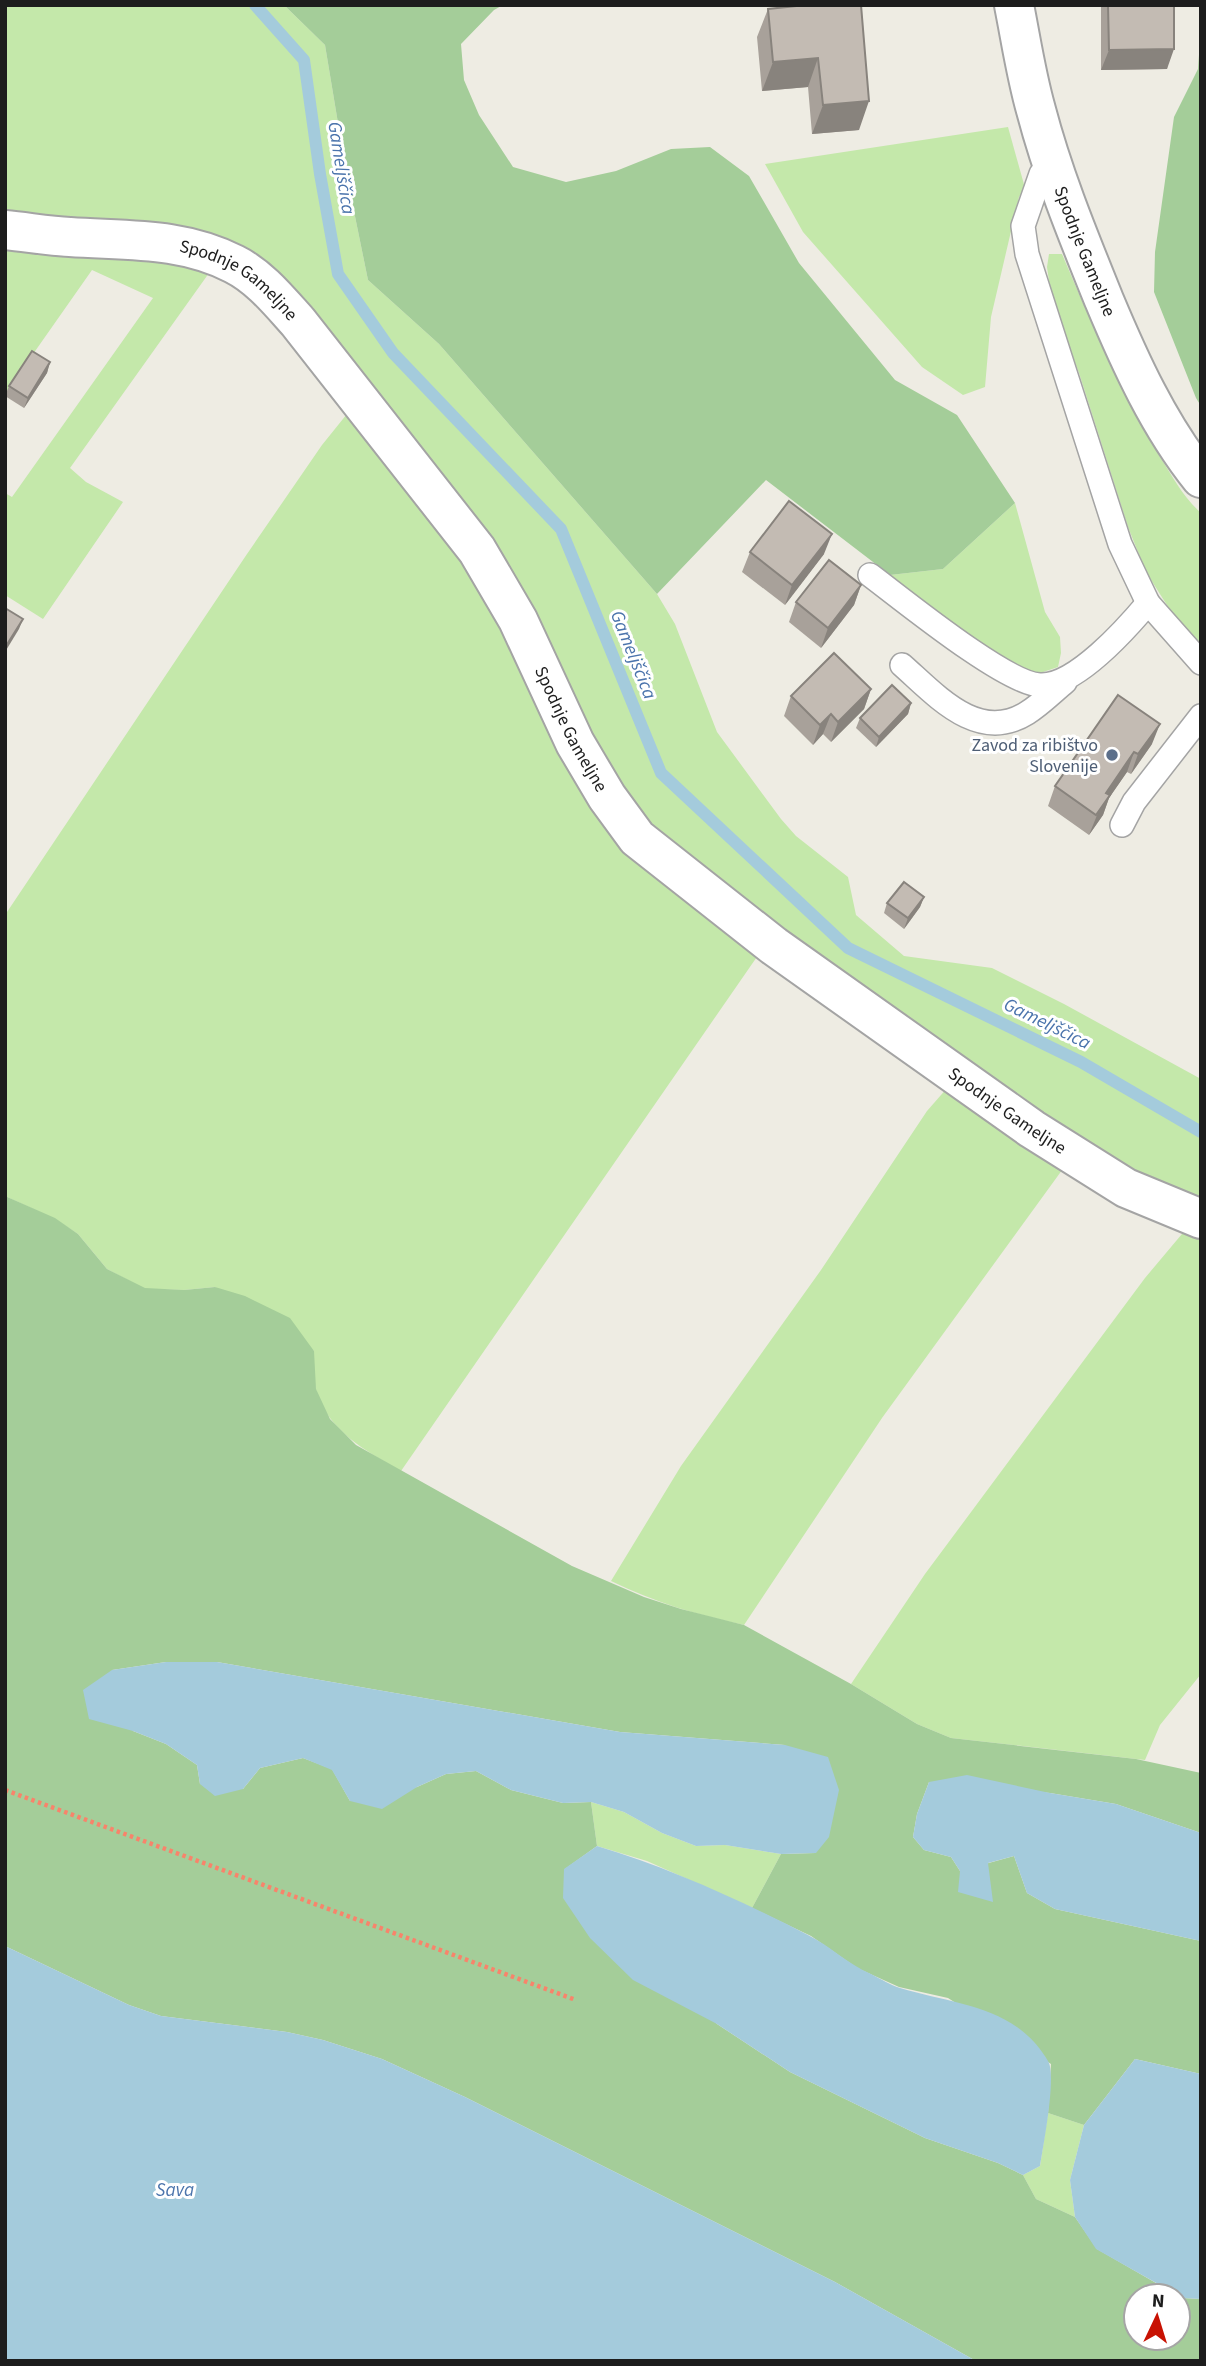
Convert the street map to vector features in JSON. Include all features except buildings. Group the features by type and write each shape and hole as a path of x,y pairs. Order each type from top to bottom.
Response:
{"street":[{"name":"Spodnje Gameljne","path":"1014,5 1036,111 1077,234 1148,396 1185,458 1201,478"},
{"name":"Spodnje Gameljne","path":"5,230 70,237 144,239 198,249 236,264 269,290 298,322 477,550 518,620 575,743 607,797 638,838 774,946 1032,1129 1126,1188 1201,1219"}],"lane":[{"path":"1051,161 1041,174 1023,226 1027,254 1120,544 1148,603 1200,663 1201,669"},
{"path":"870,575 1011,676 1040,685 1070,677"},
{"path":"902,665 941,699 972,719 996,724 1026,714 1123,634 1148,603"},
{"path":"1122,825 1134,802 1201,716"}],"path":[{"path":"5,1790 576,2000"}],"green space":[{"path":"5,5 284,5 325,45 347,177 368,280 439,344 657,594 675,624 717,732 796,836 848,877 856,915 904,956 992,968 1201,1079 1201,1210 1063,1134 645,829 307,316 98,219 5,213"},
{"path":"284,5 503,5 494,10 461,44 464,80 479,115 513,167 566,182 616,171 671,149 710,147 749,176 799,263 895,380 957,415 1015,503 943,569 890,575 766,480 657,594 439,344 368,280 347,177 325,45"},
{"path":"1201,26 1201,406 1154,292 1155,252 1174,117 1198,69"},
{"path":"1008,127 1025,188 1019,197 991,317 985,387 963,395 922,367 803,232 765,164"},
{"path":"5,240 214,266 70,468 86,482 123,502 43,619 5,595 5,493 12,497 153,298 92,270 5,394"},
{"path":"1049,254 1062,254 1133,408 1160,457 1201,513 1201,643 1179,624 1146,572 1128,527 1079,373 1052,302 1047,267"},
{"path":"351,409 465,556 577,777 761,951 401,1471 350,1438 329,1417 316,1390 314,1351 215,1287 184,1290 145,1289 107,1269 78,1234 55,1219 5,1196 5,915 247,554 322,445"},
{"path":"1015,503 1045,612 1060,637 1058,667 1040,673 1012,668 890,575 943,569"},
{"path":"948,1087 1065,1166 882,1418 744,1625 676,1607 611,1581 681,1466 821,1270 927,1111"},
{"path":"5,1196 55,1218 78,1234 107,1269 145,1288 184,1290 215,1287 245,1296 290,1318 314,1351 316,1389 330,1419 356,1445 572,1566 644,1597 744,1625 917,1724 951,1738 1136,1759 1201,1773 1201,1833 1116,1804 1050,1793 929,1782 917,1814 913,1837 924,1850 951,1857 960,1871 1014,1856 1027,1893 1055,1909 1201,1941 1201,2074 1135,2059 1084,2125 1048,2113 1051,2064 948,1998 899,1987 857,1968 811,1936 752,1908 781,1854 815,1853 785,1745 620,1732 217,1662 166,1662 112,1670 133,1731 166,1744 197,1765 200,1784 243,1789 260,1768 303,1758 332,1769 350,1801 417,1787 446,1774 476,1771 511,1790 563,1803 591,1802 597,1846 565,1869 717,2024 790,2072 925,2138 998,2163 1023,2175 1036,2199 1075,2217 1097,2249 1154,2282 1122,2282 1122,2352 1192,2352 1192,2299 1201,2299 1201,2361 976,2361 835,2282 465,2097 382,2059 323,2040 287,2032 161,2016 129,2005 5,1946"},
{"path":"1187,1228 1201,1234 1201,1674 1160,1725 1145,1760 951,1738 917,1724 851,1684 925,1574 1145,1278"},
{"path":"591,1802 624,1812 662,1833 696,1846 725,1845 781,1854 752,1908 647,1861 597,1846"},
{"path":"1048,2113 1084,2125 1070,2180 1075,2217 1036,2199 1023,2175 1040,2166"}],"water":[{"path":"166,1662 217,1662 620,1732 785,1745 828,1757 839,1790 829,1837 816,1853 781,1854 725,1845 696,1846 662,1833 624,1812 591,1802 563,1803 511,1790 476,1771 446,1774 417,1787 382,1809 350,1801 332,1770 303,1758 260,1768 243,1789 215,1796 200,1784 197,1765 166,1744 133,1731 89,1719 83,1690 112,1670"},
{"path":"967,1775 1116,1804 1201,1833 1201,1941 1055,1909 1027,1893 1014,1856 988,1863 993,1902 958,1892 960,1871 951,1857 924,1850 913,1837 917,1814 929,1782"},
{"path":"597,1846 678,1875 757,1909 816,1939 855,1965 893,1985 983,2010 1019,2028 1034,2042 1048,2061 1050,2069 1049,2112 1040,2166 1023,2175 998,2163 925,2138 790,2072 717,2024 633,1980 590,1938 563,1898 564,1869"},
{"name":"Sava","path":"5,1946 129,2005 161,2016 287,2032 323,2040 382,2059 465,2097 835,2282 976,2361 6,2361"},
{"path":"1135,2059 1201,2074 1201,2299 1192,2298 1192,2282 1155,2282 1096,2249 1075,2217 1070,2180 1084,2125"}],"waterway":[{"name":"Gameljščica","path":"255,5 304,60 338,274 393,353 561,529 661,773 848,948 1081,1062 1201,1132"}],"place":[{"name":"Zavod za ribištvo Slovenije","path":"1112,755"}]}
